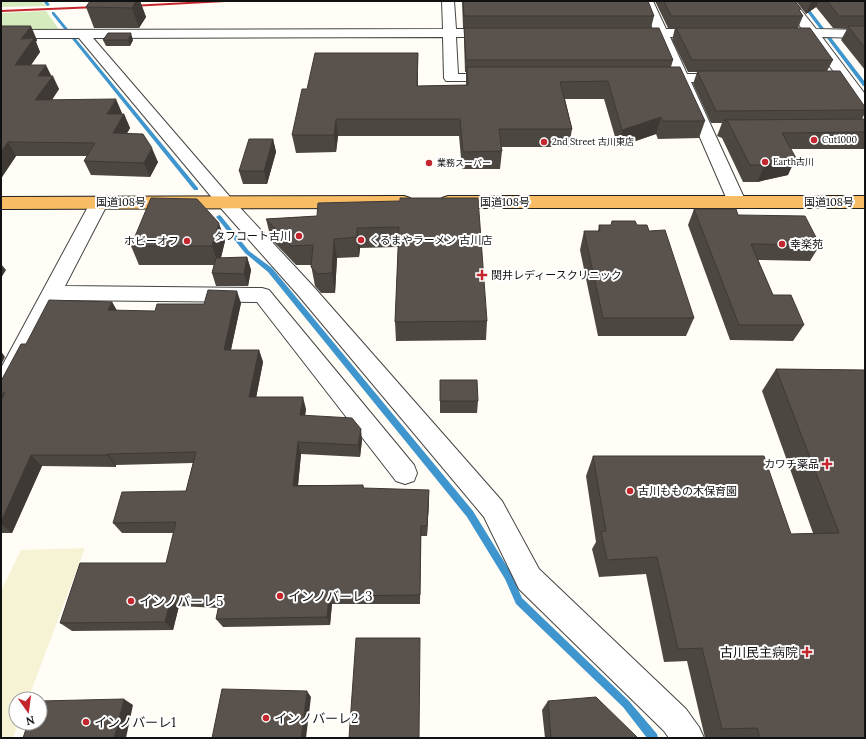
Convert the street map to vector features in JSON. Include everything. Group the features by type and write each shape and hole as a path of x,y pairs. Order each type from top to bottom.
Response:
{"highway":[{"name":"国道108号","path":"1,203 865,202"}],"street":[{"path":"448,1 451,78 514,78"},
{"path":"647,1 681,78 712,130 737,202"},
{"path":"788,1 820,33 845,78 865,104"},
{"path":"78,33 225,202 305,290 493,509 529,578 676,720 688,738"},
{"path":"1,34 504,33"},
{"path":"622,33 716,33"},
{"path":"771,33 865,34"},
{"path":"641,78 736,78"},
{"path":"829,78 845,78"},
{"path":"1,389 99,203"},
{"path":"52,294 262,295 405,473"}],"shaded area":[{"path":"85,548 31,691 8,691 8,731 16,731 13,738 1,738 1,591 21,550"}],"green space":[{"path":"1,1 40,1 47,6 1,7"},
{"path":"46,11 60,31 1,31 1,13"}],"building":[{"path":"90,1 136,1 132,8 86,7"},
{"path":"463,1 648,1 654,16 464,16"},
{"path":"664,1 795,1 801,9 799,10 803,16 671,16"},
{"path":"827,1 865,1 865,16 839,16"},
{"path":"1,26 31,26 21,39 34,38 15,65 46,65 38,76 53,76 35,100 116,99 107,114 124,114 113,133 143,134 152,148 144,163 84,161 95,143 8,142 1,152"},
{"path":"848,26 865,26 865,48"},
{"path":"464,28 659,28 673,60 466,60"},
{"path":"676,28 810,28 833,60 692,60"},
{"path":"108,33 131,33 128,40 103,40"},
{"path":"315,53 418,53 417,86 468,85 467,67 680,67 705,121 663,121 661,117 622,130 608,81 560,82 572,129 499,129 502,151 463,152 460,119 336,119 334,135 292,135 302,89 307,89"},
{"path":"697,71 840,71 865,107 865,110 716,111"},
{"path":"865,119 865,132 782,133 796,158 765,165 750,165 728,122 724,120"},
{"path":"249,139 273,139 264,171 239,171"},
{"path":"151,198 197,199 219,223 212,246 131,246"},
{"path":"400,198 478,198 487,321 395,322 399,227 357,228 357,237 334,239 332,273 318,274 311,267 313,245 291,246 266,219 317,216 318,203 400,201"},
{"path":"694,209 736,209 738,215 805,216 820,245 751,244 773,295 791,295 804,325 739,325"},
{"path":"612,221 635,221 637,225 647,225 649,231 665,230 694,318 603,318 584,231 600,231 599,225 611,225"},
{"path":"247,257 244,274 212,273 216,258"},
{"path":"208,290 237,291 224,350 259,350 249,397 303,397 300,415 352,418 361,429 358,445 298,442 293,486 363,485 363,488 429,490 427,526 421,526 420,595 329,596 327,617 216,619 220,600 171,597 165,622 60,623 80,563 166,563 176,522 113,523 122,492 186,491 196,452 107,455 31,455 1,522 1,400 5,393 1,393 1,381 21,344 26,344 49,300 112,302 108,310 155,311 157,304 204,304"},
{"path":"776,369 865,370 865,738 760,738 757,728 722,729 702,648 678,649 657,557 607,560 601,532 606,531 593,456 764,456 791,534 839,533"},
{"path":"440,380 477,380 478,401 440,401"},
{"path":"356,638 420,638 419,738 349,738"},
{"name":"インノバーレ2","path":"222,689 307,691 301,738 212,738"},
{"path":"596,697 638,738 551,738 548,701"},
{"name":"インノバーレ1","path":"124,699 114,738 23,738 25,731 48,731 48,701"}],"waterway":[{"path":"45,1 48,5"},
{"path":"801,1 865,85"},
{"path":"53,13 196,189"},
{"path":"219,217 247,252 270,270 470,514 508,576 519,601 626,704 653,738"}],"railway":[{"path":"131,6 226,1"},
{"path":"1,11 97,7"}],"place":[{"name":"Cut1000","path":"814,140"},
{"name":"2nd Street 古川東店","path":"544,142"},
{"name":"Earth古川","path":"765,162"},
{"name":"業務スーパー","path":"429,163"},
{"name":"タフコート古川","path":"299,236"},
{"name":"くるまやラーメン 古川店","path":"361,240"},
{"name":"ホビーオフ","path":"187,241"},
{"name":"幸楽苑","path":"782,244"},
{"name":"関井レディースクリニック","path":"482,275"},
{"name":"カワチ薬品","path":"827,464"},
{"name":"古川ももの木保育園","path":"630,491"},
{"name":"インノバーレ3","path":"280,596"},
{"name":"インノバーレ5","path":"131,601"},
{"name":"古川民主病院","path":"807,652"},
{"name":"インノバーレ2","path":"266,718"},
{"name":"インノバーレ1","path":"86,722"}]}
